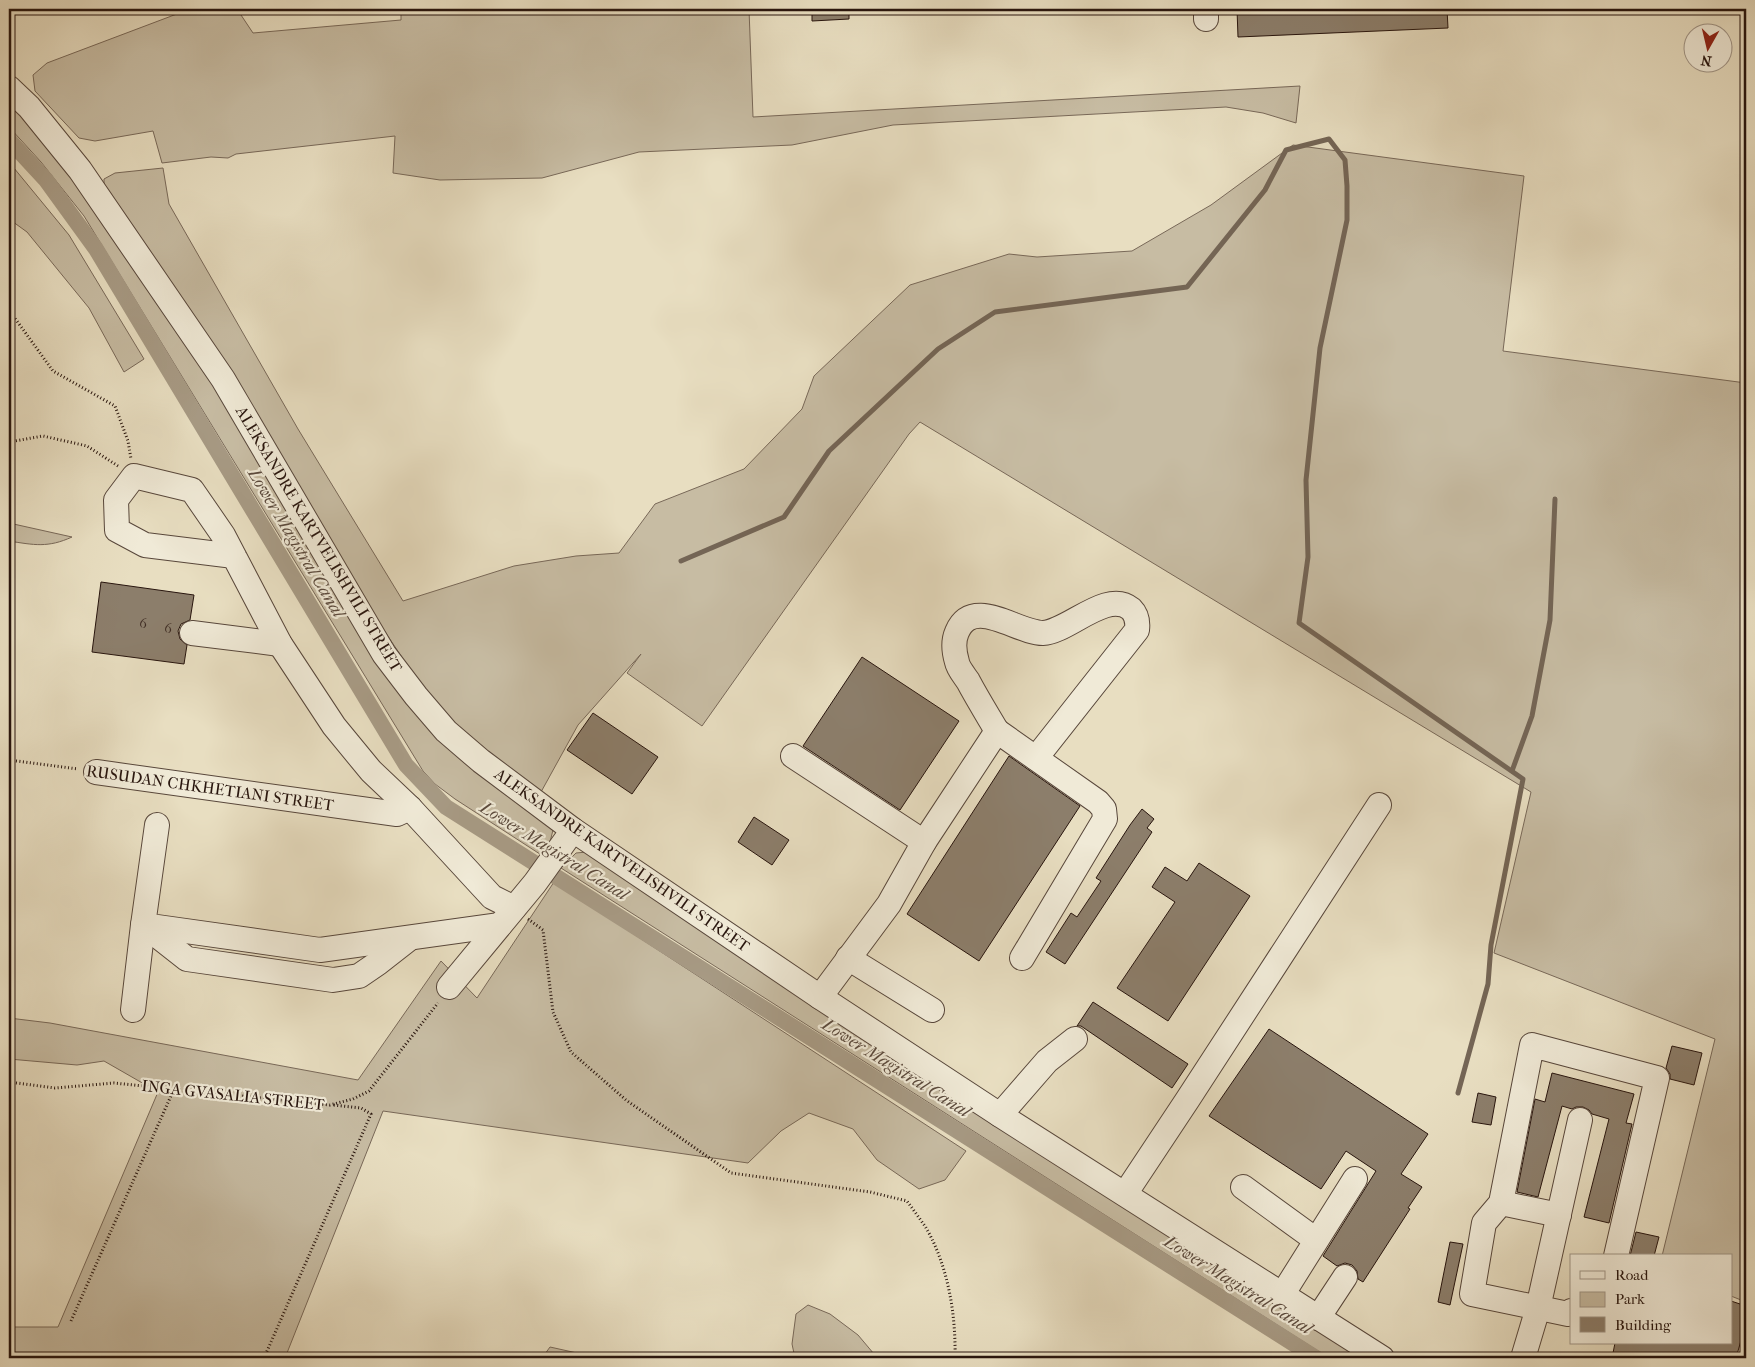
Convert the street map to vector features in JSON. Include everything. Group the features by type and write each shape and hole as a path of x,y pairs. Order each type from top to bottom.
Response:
{"street":[{"name":"ALEKSANDRE KARTVELISHVILI STREET","path":"9,88 29,107 80,170 223,379 384,654 446,731 568,838 820,997 1000,1115 1382,1358"},
{"path":"234,556 145,545 117,530 116,500 134,476 192,490 223,535 234,556 280,644 348,745 371,771 410,808 492,897 507,916"},
{"path":"1022,958 1105,819 1104,810 1098,802 997,731 957,663 954,645 957,630 968,618 986,615 1042,633 1052,631 1103,606 1114,603 1126,605 1133,611 1138,620 1137,630 1036,758"},
{"path":"192,633 280,644"},
{"path":"820,997 889,904 924,842 997,731"},
{"path":"793,756 924,842"},
{"name":"RUSUDAN CHKHETIANI STREET","path":"96,772 396,814 410,808"},
{"path":"1125,1194 1379,805"},
{"path":"133,1010 158,825"},
{"path":"450,987 535,883 568,838"},
{"path":"144,925 320,950 410,938 507,916"},
{"path":"144,925 187,959 333,980 359,976 410,938"},
{"path":"848,958 932,1010"},
{"path":"1000,1115 1047,1061 1075,1039"},
{"path":"1570,1312 1568,1314 1472,1294 1484,1223 1501,1203 1532,1044 1657,1078 1616,1254"},
{"path":"1523,1358 1538,1308 1580,1120"},
{"path":"1282,1295 1355,1179"},
{"path":"1243,1187 1316,1240"},
{"path":"1501,1203 1558,1215"},
{"path":"1318,1318 1345,1277"}],"path":[{"path":"9,310 53,371 115,406 128,441 134,476"},
{"path":"9,442 43,436 87,446 134,476"},
{"name":"RUSUDAN CHKHETIANI STREET","path":"9,760 96,772"},
{"path":"507,916 543,930 553,1012 571,1052 626,1100 731,1172 870,1192 907,1201 925,1227 938,1252 949,1288 955,1358"},
{"name":"INGA GVASALIA STREET","path":"9,1082 55,1088 114,1083 330,1105 353,1099 369,1091 450,987"},
{"path":"71,1321 174,1089"},
{"path":"264,1358 371,1114 361,1108 330,1105"}],"green space":[{"path":"190,9 237,9 253,33 401,20 401,9 749,9 753,117 1300,86 1296,123 1263,113 1226,107 893,125 792,145 639,152 542,178 440,180 393,173 395,136 236,154 228,158 211,157 162,163 153,131 95,141 79,138 35,91 33,75 47,63"},
{"path":"9,97 58,151 221,393 356,617 513,799 553,830 546,858 455,799 435,784 423,771 84,216 41,162 9,127"},
{"path":"1293,145 1524,176 1503,351 1746,383 1746,1302 1732,1296 1732,1254 1662,1254 1715,1039 1494,953 1531,792 920,422 909,434 702,726 627,673 641,654 578,725 541,792 466,739 413,674 372,612 104,185 104,179 115,173 163,168 169,204 298,429 403,601 514,566 576,556 619,553 655,504 744,469 802,409 814,376 910,285 1009,254 1037,257 1132,251 1211,205"},
{"path":"9,162 69,235 144,359 124,372 89,308 27,232 9,219"},
{"path":"9,523 72,537 56,543 41,545 9,541"},
{"path":"587,852 1360,1358 1329,1358 561,868 576,853"},
{"path":"554,882 966,1151 945,1180 919,1189 877,1160 853,1129 809,1113 781,1131 748,1163 383,1111 285,1358 9,1358 9,1327 58,1327 158,1092 104,1061 77,1065 9,1059 9,1018 50,1023 358,1080 441,961 477,998"},
{"path":"808,1305 830,1314 858,1335 874,1354 871,1358 795,1358 792,1344 796,1314"},
{"path":"550,1347 577,1353 578,1358 542,1358"}],"building":[{"path":"812,9 849,9 849,19 812,21"},
{"path":"1237,9 1447,9 1448,28 1238,37"},
{"path":"101,582 194,595 190,620 181,624 178,631 180,639 187,645 184,664 92,652"},
{"path":"862,657 959,721 900,810 803,746"},
{"path":"593,713 658,757 632,794 567,750"},
{"path":"1009,756 1080,806 979,961 907,914"},
{"path":"1142,809 1154,819 1147,828 1152,832 1065,964 1046,952 1071,913 1077,917 1101,881 1096,878"},
{"path":"754,817 789,840 772,865 738,842"},
{"path":"1199,863 1250,896 1168,1021 1117,988 1175,902 1152,887 1165,867 1187,881"},
{"path":"1093,1002 1188,1064 1172,1088 1081,1026 1077,1026"},
{"path":"1269,1029 1428,1134 1401,1174 1422,1187 1363,1282 1358,1279 1357,1271 1352,1265 1345,1263 1337,1266 1323,1256 1376,1171 1346,1151 1321,1189 1209,1116"},
{"path":"1672,1046 1702,1053 1694,1085 1670,1079 1670,1074 1666,1068"},
{"path":"1552,1073 1634,1094 1626,1123 1632,1124 1609,1223 1584,1217 1609,1119 1592,1114 1583,1107 1572,1109 1562,1106 1538,1197 1517,1192 1535,1099 1545,1102"},
{"path":"1478,1093 1496,1097 1491,1125 1472,1122"},
{"path":"1636,1232 1659,1237 1655,1254 1630,1254"},
{"path":"1450,1242 1463,1244 1450,1305 1438,1302"},
{"path":"1732,1301 1746,1306 1746,1323 1736,1358 1612,1358 1615,1344 1732,1344"}],"waterway":[{"path":"681,561 784,517 829,451 938,349 995,312 1187,287 1265,190 1286,150 1329,139 1345,160 1347,220 1320,348 1306,480 1308,557 1299,623 1523,779 1491,945 1488,984 1458,1093"},
{"name":"Lower Magistral Canal","path":"9,140 46,180 96,249 406,765 446,807 1316,1358"},
{"path":"1512,771 1532,716 1550,620 1555,499"}]}
